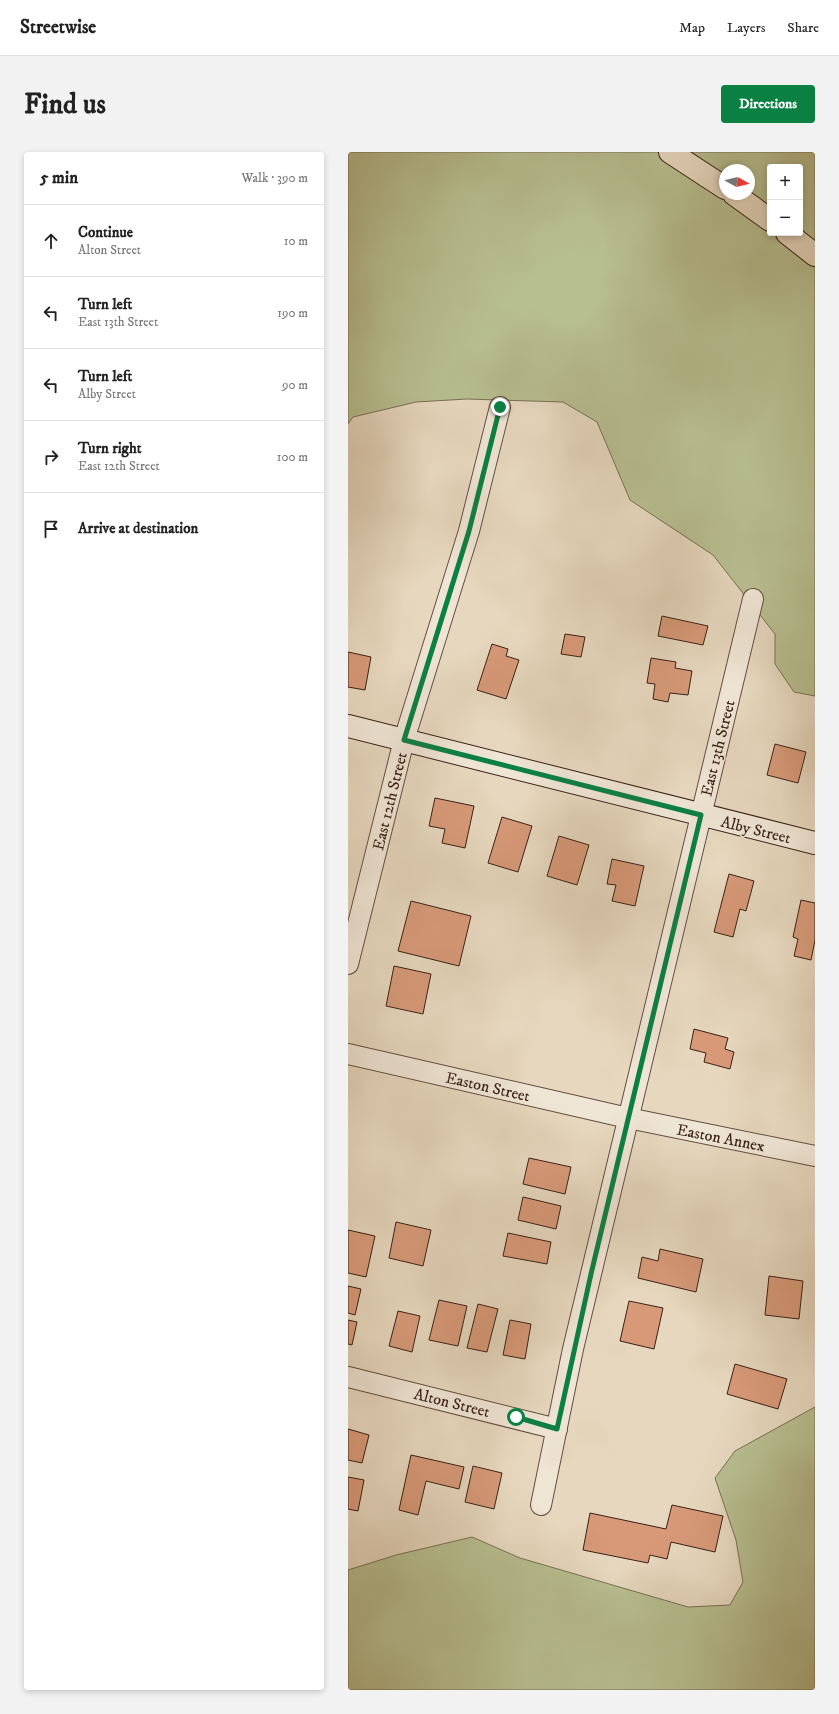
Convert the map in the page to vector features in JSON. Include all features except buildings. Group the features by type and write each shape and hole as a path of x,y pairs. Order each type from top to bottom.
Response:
{"highway":[{"path":"670,152 719,184"},
{"path":"742,200 767,218"},
{"path":"791,236 815,255"}],"street":[{"name":"East 12th Street","path":"348,964 404,740 469,531 500,407"},
{"name":"East 13th Street","path":"541,1505 573,1350 753,599"},
{"name":"Alby Street","path":"348,726 815,843"},
{"name":"Easton Street","path":"348,1054 628,1118"},
{"name":"Easton Annex","path":"628,1118 815,1156"},
{"name":"Alton Street","path":"348,1376 557,1429"}],"green space":[{"path":"348,152 815,152 815,696 794,692 775,664 775,634 713,555 630,500 597,422 563,402 467,399 416,402 353,417 348,424"},
{"path":"815,1407 815,1690 348,1690 348,1570 396,1555 472,1537 520,1558 688,1607 730,1605 743,1582 736,1540 715,1478 735,1451"}],"route":[{"path":"500,407 469,531 404,740 701,815 573,1350 557,1429 516,1417"}]}
